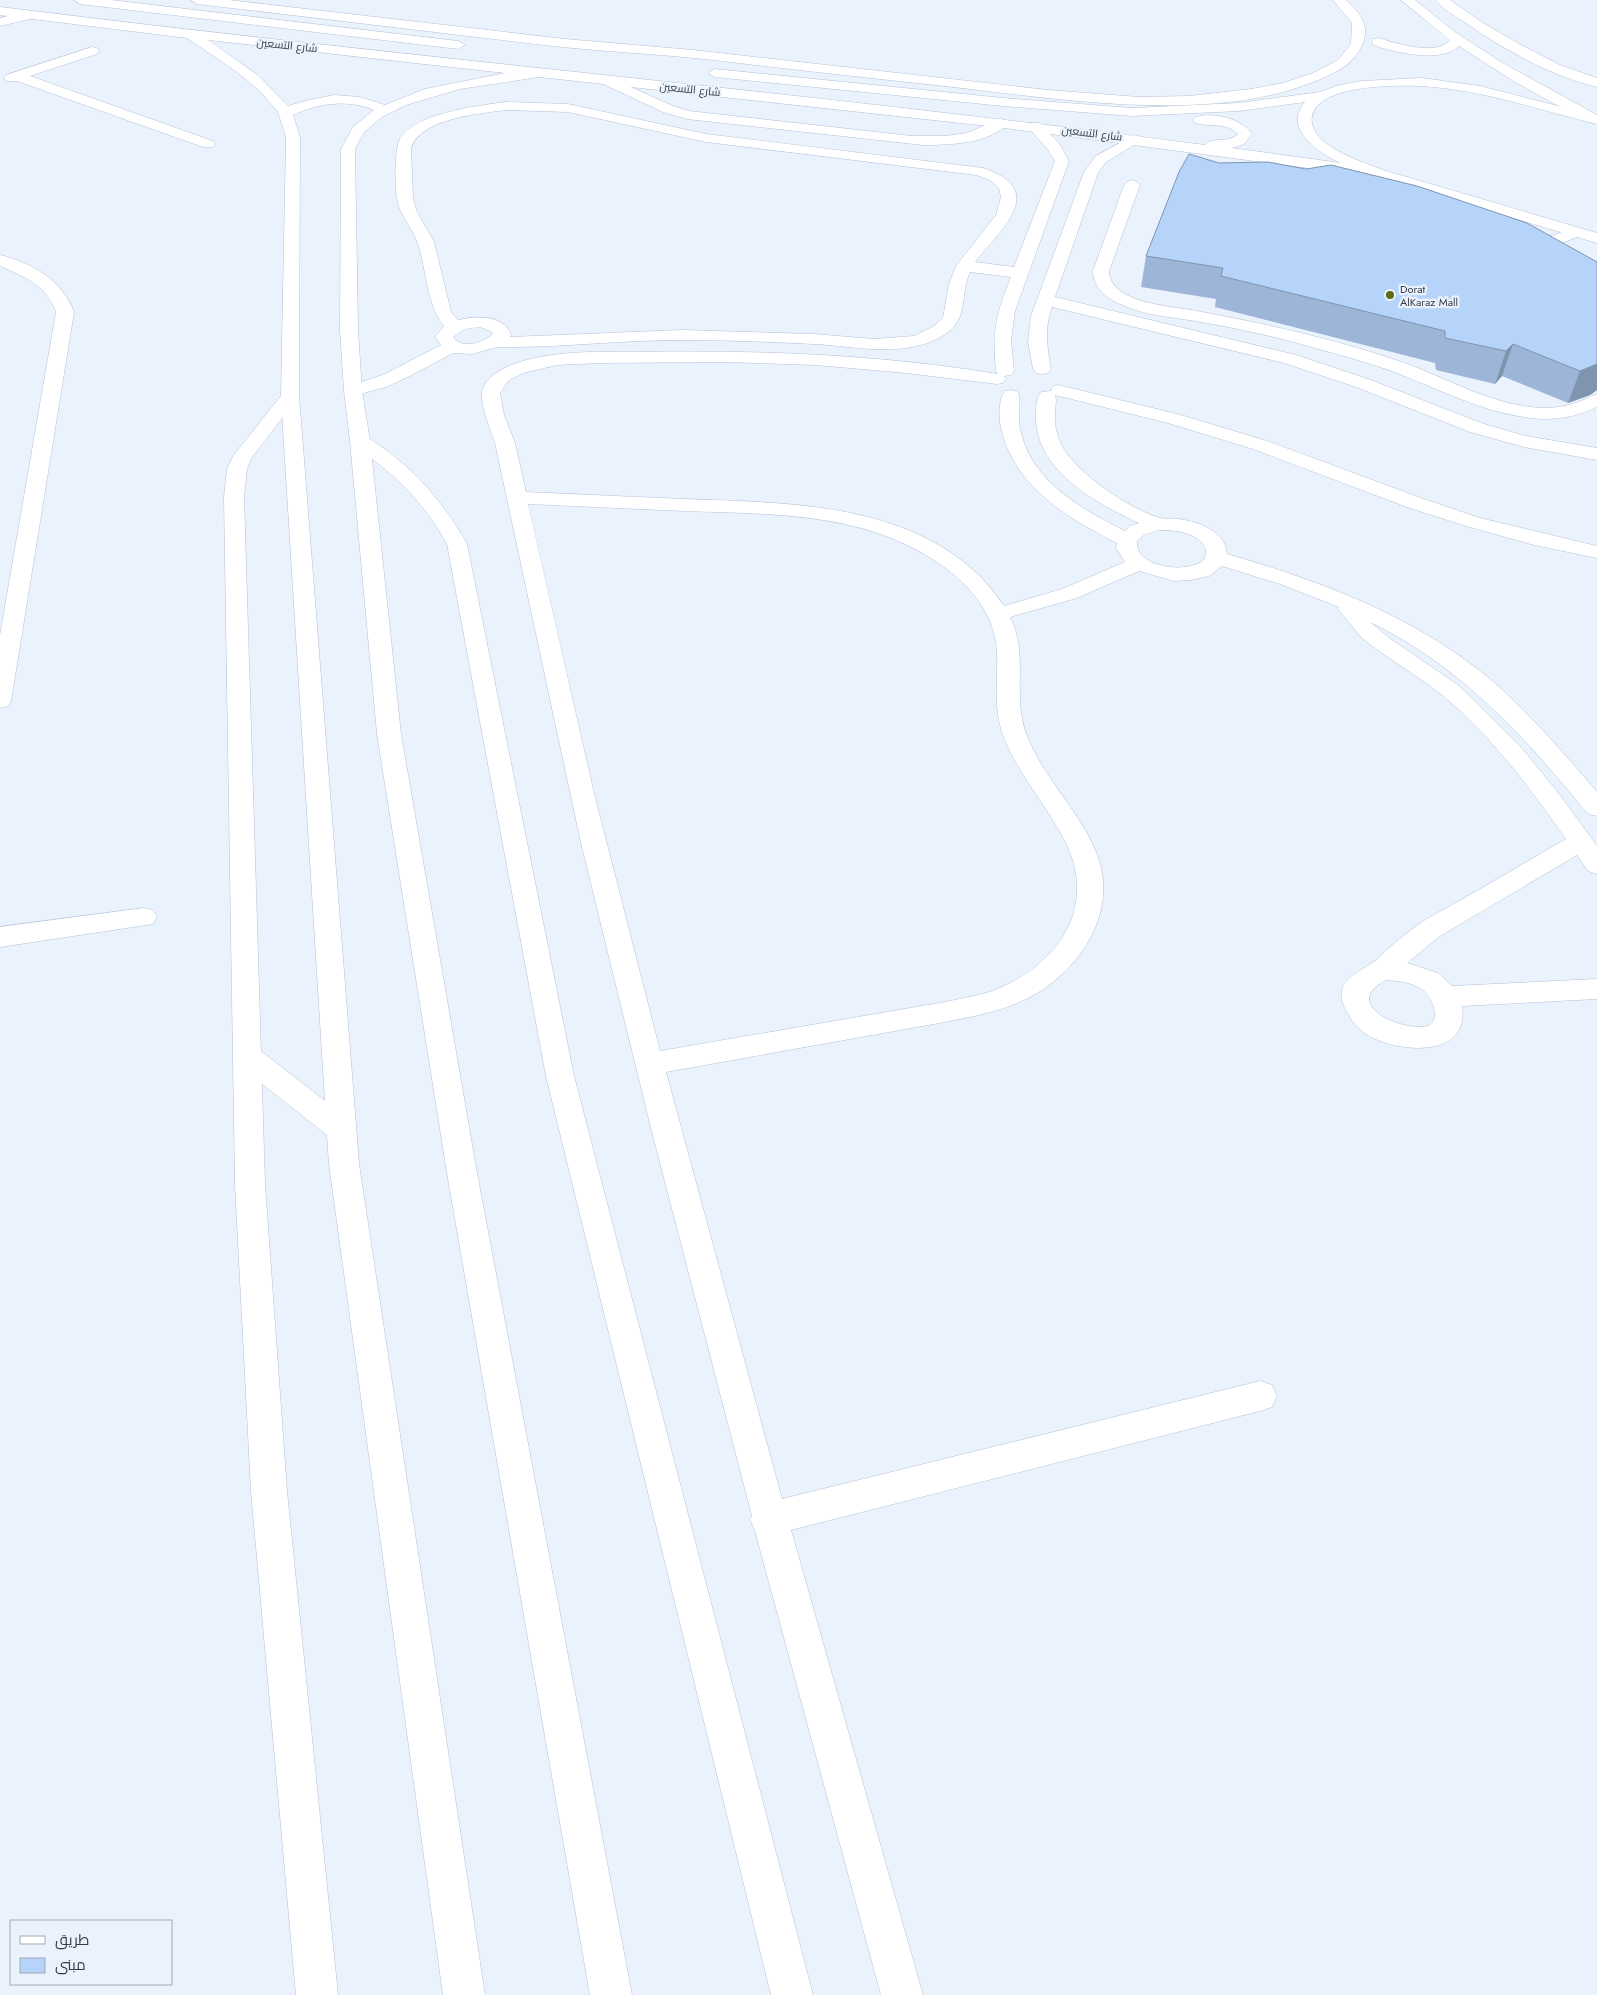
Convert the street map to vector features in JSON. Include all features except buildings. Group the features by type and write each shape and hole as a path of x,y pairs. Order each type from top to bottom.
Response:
{"street":[{"name":"شارع التسعين","path":"80,0 474,47"},
{"path":"197,0 565,43 693,54 1048,94 1128,101 1188,101 1252,94 1310,79 1334,68 1350,56 1358,44 1359,29 1354,16 1339,0"},
{"path":"1407,0 1457,40 1520,79 1595,119"},
{"path":"1442,0 1470,21 1536,59 1597,83"},
{"name":"شارع التسعين","path":"0,11 538,73 1034,126 1196,146 1382,174"},
{"path":"0,22 30,15"},
{"path":"1372,58 1378,42 1378,28"},
{"path":"190,34 256,80 272,96 285,113 293,138 290,396 342,1130 348,1193 464,1995"},
{"path":"1378,42 1394,48 1423,51 1448,48 1453,46 1457,40"},
{"path":"0,82 92,51"},
{"path":"1361,70 1309,106 1304,120 1310,136 1328,151 1382,174 1585,235 1597,243"},
{"name":"شارع التسعين","path":"697,71 1003,102 1132,112 1219,108 1331,92 1383,82 1419,81 1456,84 1493,91 1595,119"},
{"path":"538,73 448,88 384,109 368,119 355,132 348,149 348,330 389,734 462,1173 598,1937 611,1995"},
{"path":"17,76 208,144"},
{"path":"892,90 901,78"},
{"path":"606,80 668,109 688,115 902,139 930,141 966,138 981,134 1000,122"},
{"path":"285,113 308,104 337,100 365,102 384,109"},
{"path":"454,327 443,312 426,242 405,199 404,148 407,139 428,123 444,117 483,108 526,105 568,108 706,138 963,169 991,175 1008,186 1010,193 1008,204 998,225 964,266 958,284 955,314 950,323 939,331 923,338 882,344 780,337 690,336 497,342 476,349 452,346 446,342 444,337 447,331 467,323 492,325 500,329 502,335 497,342"},
{"path":"1132,112 1171,118 1225,122 1235,125 1243,130 1245,134 1244,139 1237,142 1196,146"},
{"path":"1034,126 1053,145 1062,161 1020,273 1003,326 1004,382 1010,427 1014,444 1035,478 1074,511 1127,540"},
{"path":"1042,369 1037,342 1040,316 1091,172 1101,159 1134,139"},
{"path":"1382,174 1382,187 1386,194"},
{"path":"1132,185 1101,271 1104,284 1114,294 1143,306 1279,333 1394,366 1503,407 1542,413 1576,409 1597,400"},
{"path":"1504,240 1542,245 1585,235"},
{"path":"0,260 32,274 52,286 59,294 65,312 0,700"},
{"path":"964,266 1020,273"},
{"path":"958,284 976,286"},
{"path":"994,288 1014,290"},
{"path":"1045,300 1281,356 1326,370 1477,428 1524,441 1597,454"},
{"path":"353,391 368,388 399,376 452,346"},
{"path":"902,1995 768,1518 649,1064 593,838 504,442 490,399 491,390 498,380 510,372 525,366 563,360 737,355 837,361 944,371 1004,382 1023,398 1053,393 1145,411 1241,438 1288,454 1433,510 1487,527 1597,552"},
{"path":"1004,382 1029,367 1042,369 1058,378 1061,384 1053,393 1045,425 1049,440 1057,454 1069,470 1106,498 1157,524"},
{"path":"290,396 243,456 237,469 234,497 250,1184 269,1491 317,1995"},
{"path":"360,441 390,461 411,479 438,510 458,544 560,1076 792,1995"},
{"path":"517,498 785,508 818,512 881,526 910,538 954,564 981,591 997,614 1008,648 1006,696 1010,721 1019,747 1070,828 1085,858 1091,882 1090,908 1082,932 1066,955 1043,976 1022,988 981,1004 649,1064"},
{"path":"1157,524 1184,526 1207,536 1218,550 1217,558 1212,565 1192,574 1163,574 1138,564 1130,556 1126,548 1127,540 1133,532 1157,524"},
{"path":"1217,558 1285,578 1343,599 1413,636 1480,684 1537,739 1597,808"},
{"path":"997,614 1044,603 1080,591 1138,564"},
{"path":"1343,599 1351,613 1363,627 1450,690 1508,748 1597,865"},
{"path":"1383,970 1400,971 1419,976 1434,985 1445,997 1450,1010 1449,1021 1441,1031 1429,1037 1414,1040 1396,1037 1381,1031 1368,1022 1359,1011 1355,997 1358,985 1368,976 1383,970 1430,929 1581,842"},
{"path":"0,937 144,917"},
{"path":"1445,997 1597,989"},
{"path":"247,1056 342,1130"},
{"path":"768,1518 1260,1396"}],"place":[{"name":"Dorat AlKaraz Mall","path":"1390,295"}]}
